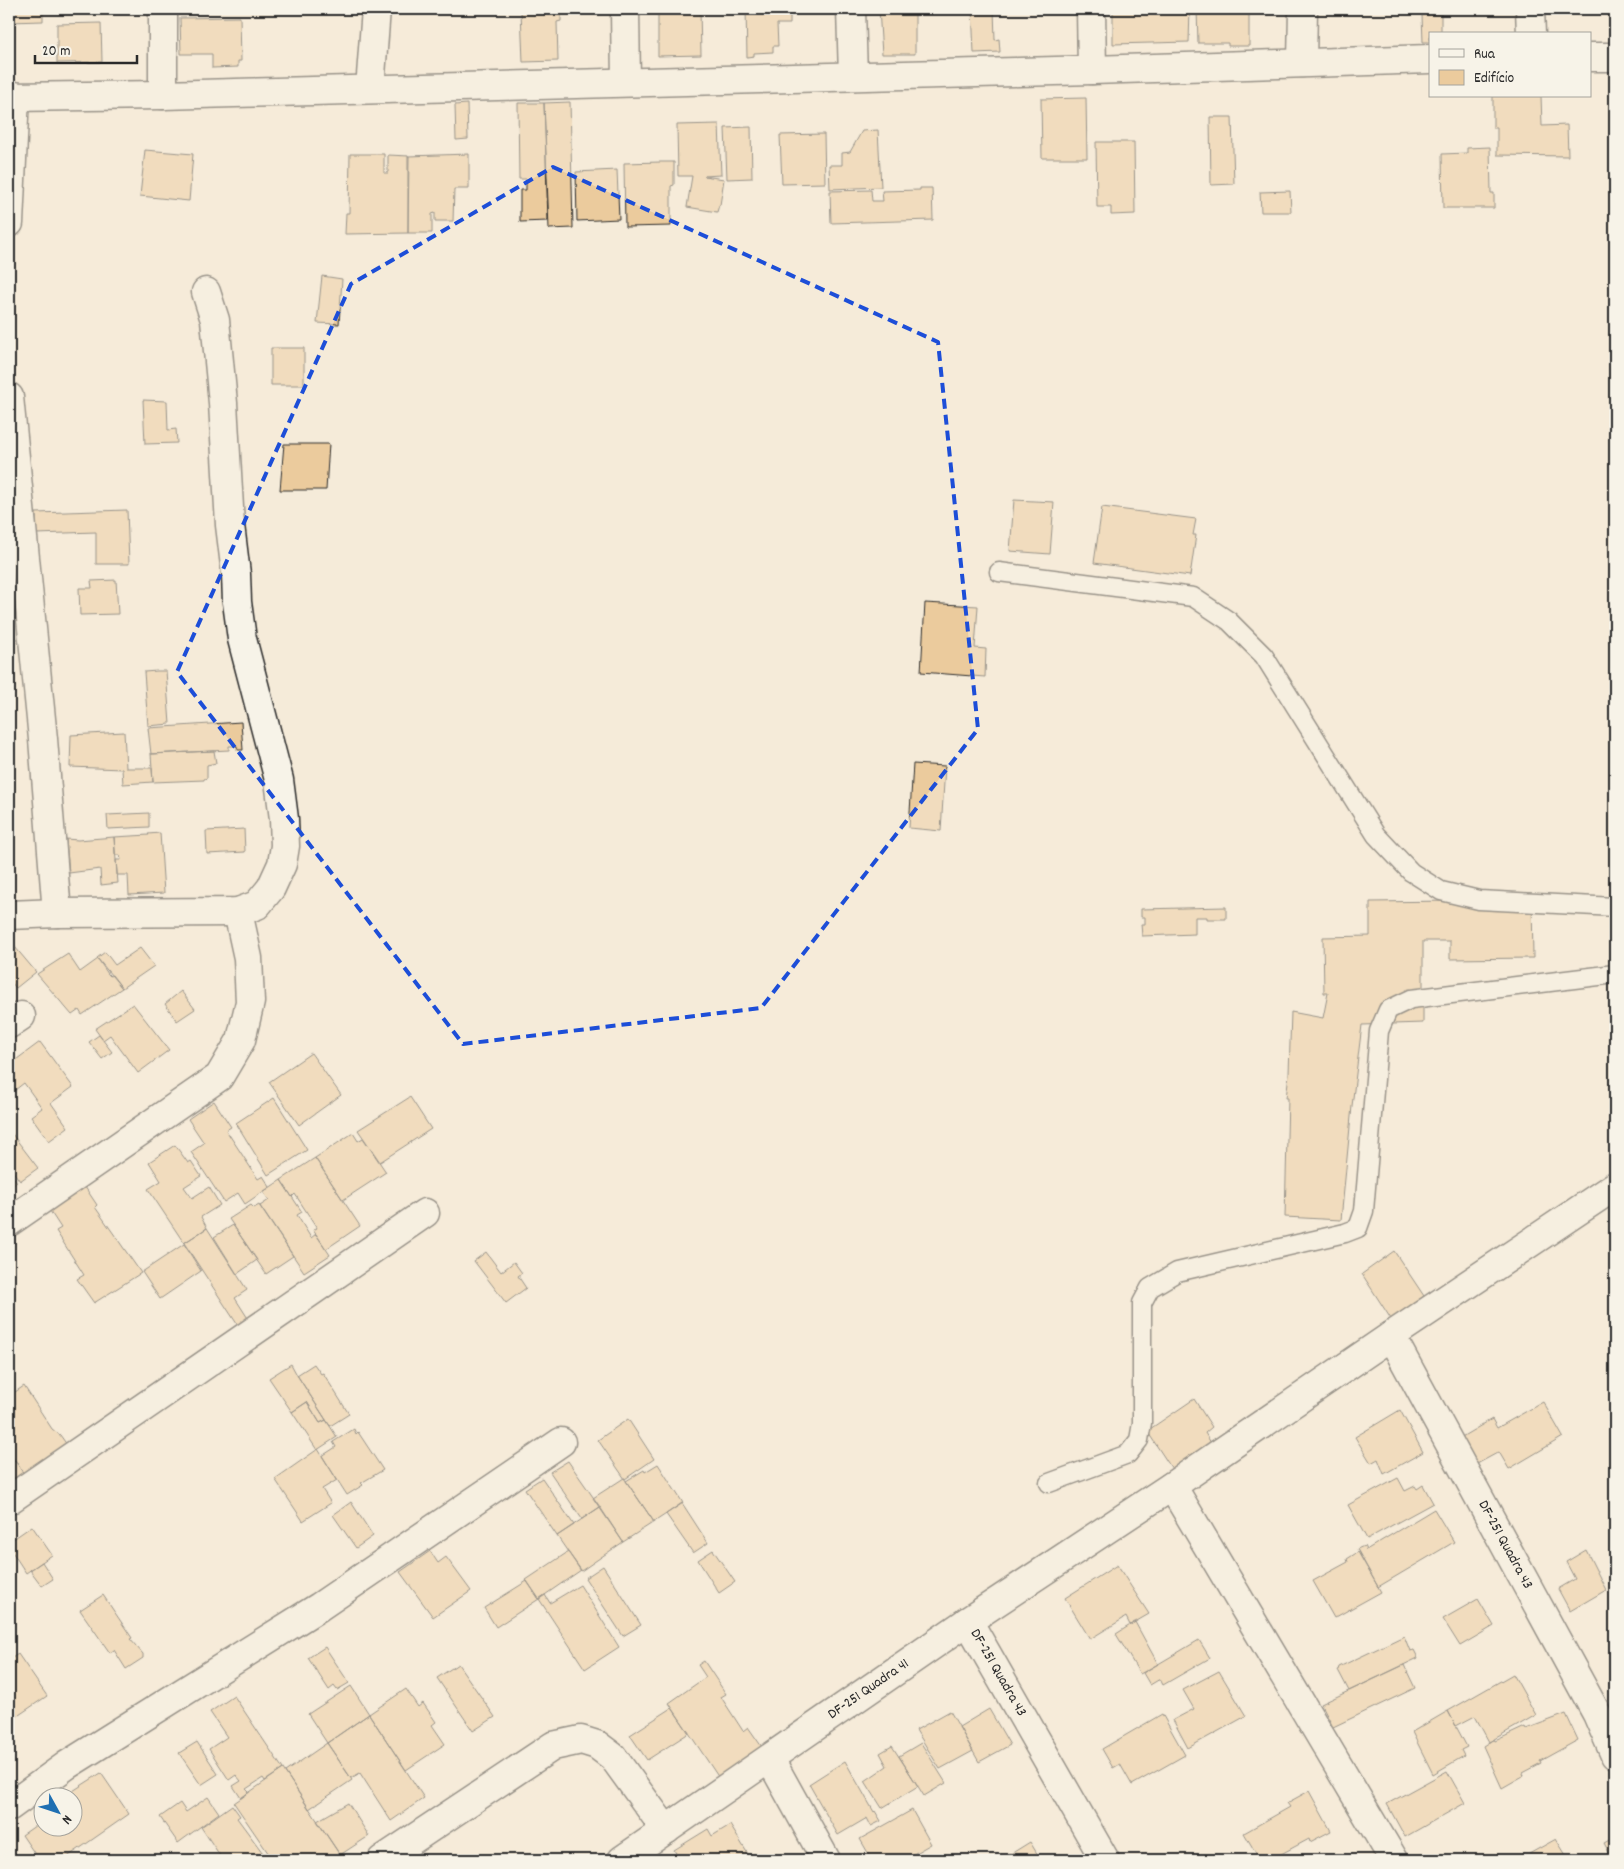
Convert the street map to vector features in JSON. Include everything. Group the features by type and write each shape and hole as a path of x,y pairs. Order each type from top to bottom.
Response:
{"street":[{"path":"163,9 163,95"},
{"path":"370,89 376,9"},
{"path":"625,9 626,82"},
{"path":"851,9 852,76"},
{"path":"1091,9 1092,70"},
{"path":"1302,63 1303,9"},
{"path":"1530,9 1531,32"},
{"path":"1592,57 1615,57"},
{"path":"9,223 12,96 163,95 1429,59"},
{"path":"9,915 238,912 256,905 271,888 282,864 285,846 279,780 241,630 230,525 223,403 215,320 206,292"},
{"path":"9,397 43,739 57,913"},
{"path":"9,1222 219,1077 241,1040 250,1002 248,958 238,912"},
{"name":"DF-251 Quadra 43","path":"1105,1860 968,1621 1172,1486 1615,1186"},
{"path":"9,1500 425,1213"},
{"name":"DF-251 Quadra 43","path":"1391,1336 1597,1714 1615,1755"},
{"path":"9,1807 67,1765 319,1608 561,1442"},
{"path":"1172,1486 1394,1860"},
{"name":"DF-251 Quadra 41","path":"622,1860 968,1621"},
{"path":"382,1860 553,1746 581,1740 597,1745 613,1757 666,1830"},
{"path":"770,1759 826,1860"}],"lane":[{"path":"999,572 1193,597 1229,621 1264,656 1376,835 1411,872 1441,891 1479,900 1615,907"},
{"path":"1049,1483 1128,1454 1139,1440 1142,1423 1142,1303 1150,1288 1177,1272 1345,1233 1358,1228 1364,1211 1380,1031 1388,1010 1411,1000 1615,974"}],"highlighted area":[{"path":"553,167 938,342 978,729 761,1008 463,1044 177,672 351,284"}],"building":[{"path":"9,9 43,9 43,21 9,22"},
{"path":"50,9 94,9 94,13 50,13"},
{"path":"521,9 552,9 552,10 521,11"},
{"path":"561,9 561,21 557,22 558,61 523,62 521,11"},
{"path":"658,9 700,9 701,55 658,56"},
{"path":"746,9 790,9 790,24 777,24 778,46 773,46 773,52 754,53 754,56 747,57"},
{"path":"879,9 915,9 915,54 882,54"},
{"path":"972,9 994,9 995,40 999,39 1000,52 974,53"},
{"path":"1113,9 1190,9 1189,42 1113,44"},
{"path":"1197,9 1249,9 1249,46 1228,46 1228,43 1198,43"},
{"path":"1441,14 1441,32 1429,32 1429,42 1423,42 1422,15"},
{"path":"240,17 241,61 238,61 238,67 212,68 212,54 181,54 180,18"},
{"path":"101,23 102,62 57,63 57,24"},
{"path":"1086,98 1087,158 1042,158 1041,99"},
{"path":"1493,98 1541,98 1542,126 1567,125 1568,156 1497,155 1497,128 1493,128"},
{"path":"570,102 573,228 549,229 544,103"},
{"path":"518,103 544,103 548,221 520,222 520,190 526,190 526,179 519,179"},
{"path":"467,104 468,139 456,140 455,105"},
{"path":"1210,117 1232,117 1234,184 1211,185"},
{"path":"719,124 721,175 704,176 724,179 720,205 717,212 687,207 692,176 678,176 677,125"},
{"path":"751,127 752,178 727,179 725,128"},
{"path":"878,130 881,187 830,189 829,165 842,165 842,153 850,152 862,131"},
{"path":"824,134 825,183 782,184 780,135"},
{"path":"1096,142 1134,142 1135,214 1111,215 1111,207 1097,207"},
{"path":"1490,147 1491,193 1494,193 1494,208 1443,208 1442,154 1467,153 1467,148"},
{"path":"145,150 193,154 189,201 140,196"},
{"path":"350,154 384,154 384,173 388,173 388,155 409,156 408,233 345,234 346,213 349,213"},
{"path":"469,154 469,189 454,189 453,221 435,221 435,213 432,214 432,233 408,233 408,156"},
{"path":"674,162 674,185 671,186 671,226 625,227 624,163"},
{"path":"617,170 619,219 577,221 576,172"},
{"path":"920,188 932,188 933,220 831,223 830,191 871,190 872,201 883,201 882,191 920,190"},
{"path":"1290,191 1291,212 1261,212 1260,192"},
{"path":"322,276 342,279 339,324 317,323"},
{"path":"271,348 304,348 304,385 271,385"},
{"path":"143,400 167,401 168,430 176,429 177,443 145,444"},
{"path":"284,444 329,444 326,490 280,490"},
{"path":"1014,500 1054,502 1050,554 1010,551"},
{"path":"1102,507 1196,519 1193,535 1196,535 1190,576 1094,563"},
{"path":"127,510 129,564 96,564 96,532 36,534 36,513"},
{"path":"116,580 118,614 80,615 79,588 92,588 91,581"},
{"path":"925,603 978,606 975,648 986,649 985,677 921,672"},
{"path":"166,671 170,724 148,726 144,672"},
{"path":"241,722 243,750 237,750 237,746 229,746 229,750 151,754 148,728"},
{"path":"124,732 126,768 152,768 153,782 123,784 122,769 70,767 71,735"},
{"path":"214,751 216,763 207,765 207,778 204,780 153,782 151,754"},
{"path":"913,764 945,766 941,831 909,828"},
{"path":"149,813 149,827 108,829 107,815"},
{"path":"244,829 245,852 207,854 206,831"},
{"path":"160,833 164,893 129,895 128,875 117,875 116,860 121,860 120,855 115,855 114,837"},
{"path":"114,837 118,883 101,885 100,869 69,873 66,839"},
{"path":"1532,900 1533,958 1450,959 1450,941 1423,941 1423,1023 1362,1025 1341,1220 1285,1217 1288,1098 1286,1098 1289,1074 1291,1012 1323,1018 1328,993 1324,993 1323,937 1370,936 1370,902"},
{"path":"1226,907 1226,919 1195,917 1195,934 1142,936 1141,924 1145,924 1145,917 1141,917 1141,909"},
{"path":"9,940 36,972 16,988 11,982 9,983"},
{"path":"140,948 154,966 122,988 97,958 105,952 115,965"},
{"path":"68,954 80,972 98,959 108,974 112,975 122,988 82,1015 79,1010 72,1015 37,974"},
{"path":"181,991 195,1009 177,1021 165,1004"},
{"path":"133,1004 169,1050 138,1073 110,1035 103,1040 95,1029"},
{"path":"99,1035 112,1052 102,1059 89,1042"},
{"path":"40,1042 73,1087 51,1103 68,1127 49,1141 31,1116 42,1108 24,1083 15,1090 9,1082 9,1065"},
{"path":"311,1053 341,1095 299,1125 269,1082"},
{"path":"410,1097 431,1129 380,1162 358,1130"},
{"path":"274,1098 307,1150 268,1175 236,1123"},
{"path":"214,1101 231,1127 226,1130 258,1179 263,1176 270,1187 245,1204 238,1193 224,1202 191,1152 204,1143 188,1119"},
{"path":"9,1130 38,1168 20,1181 9,1166"},
{"path":"353,1133 358,1141 363,1138 386,1172 343,1200 315,1158"},
{"path":"175,1145 188,1163 191,1161 201,1176 184,1187 192,1198 209,1187 220,1205 201,1217 207,1228 184,1243 148,1189 161,1181 149,1162"},
{"path":"315,1158 360,1226 326,1249 313,1230 317,1228 295,1194 292,1197 281,1180"},
{"path":"9,1171 17,1182 9,1188"},
{"path":"281,1180 302,1212 297,1215 311,1238 316,1234 330,1255 304,1272 260,1206 269,1200 263,1192"},
{"path":"85,1187 97,1205 95,1207 141,1273 94,1303 77,1279 84,1275 56,1231 61,1228 50,1211"},
{"path":"251,1205 254,1208 259,1205 293,1256 266,1274 229,1219"},
{"path":"233,1225 257,1260 237,1274 214,1237"},
{"path":"207,1228 247,1290 235,1298 251,1323 241,1330 184,1243"},
{"path":"184,1244 201,1271 160,1299 142,1272"},
{"path":"1394,1251 1424,1296 1391,1319 1362,1274"},
{"path":"486,1252 501,1272 514,1262 522,1273 518,1276 526,1288 506,1303 474,1261"},
{"path":"291,1364 326,1420 320,1423 307,1402 292,1412 269,1378"},
{"path":"314,1364 321,1374 323,1373 349,1414 330,1426 297,1375"},
{"path":"24,1386 52,1429 60,1435 70,1449 27,1479 9,1451 9,1396"},
{"path":"1194,1399 1212,1427 1205,1433 1211,1443 1172,1469 1147,1431"},
{"path":"307,1402 320,1423 326,1420 337,1437 317,1450 292,1412"},
{"path":"1543,1402 1563,1437 1509,1469 1499,1452 1477,1464 1460,1438 1492,1419 1497,1428"},
{"path":"1400,1410 1423,1452 1384,1474 1378,1459 1371,1463 1355,1437"},
{"path":"628,1419 654,1459 625,1479 598,1440"},
{"path":"354,1429 356,1434 358,1432 383,1470 361,1483 363,1485 347,1495 322,1456 336,1447 333,1442"},
{"path":"318,1449 337,1480 322,1489 331,1503 303,1521 275,1479"},
{"path":"15,1460 27,1479 9,1492 9,1464"},
{"path":"568,1461 600,1507 582,1519 550,1472"},
{"path":"658,1464 683,1503 654,1522 626,1481"},
{"path":"542,1478 574,1525 557,1536 525,1489"},
{"path":"624,1478 654,1522 623,1542 593,1498"},
{"path":"1398,1478 1405,1491 1415,1486 1417,1489 1423,1485 1433,1503 1367,1539 1348,1505"},
{"path":"351,1502 373,1536 356,1548 333,1515"},
{"path":"682,1503 708,1543 693,1553 666,1514"},
{"path":"600,1507 623,1542 581,1571 557,1536"},
{"path":"1434,1509 1454,1542 1378,1587 1357,1549 1364,1546 1366,1550"},
{"path":"32,1526 52,1555 26,1573 9,1547 9,1542"},
{"path":"713,1550 735,1582 719,1593 698,1560"},
{"path":"1586,1550 1606,1590 1570,1611 1558,1589 1575,1579 1566,1562"},
{"path":"430,1551 438,1563 446,1557 471,1591 433,1617 400,1572"},
{"path":"568,1552 581,1570 539,1599 526,1580"},
{"path":"1358,1552 1381,1592 1334,1618 1313,1581 1348,1562 1347,1559"},
{"path":"42,1562 53,1579 42,1586 30,1570"},
{"path":"1117,1565 1149,1614 1130,1625 1126,1617 1090,1639 1065,1598"},
{"path":"603,1566 641,1625 623,1636 585,1578"},
{"path":"527,1581 539,1599 496,1627 484,1608"},
{"path":"580,1585 619,1647 585,1669 539,1599 545,1595 550,1603"},
{"path":"103,1595 132,1638 130,1639 143,1654 143,1658 126,1669 114,1650 110,1653 80,1610"},
{"path":"1478,1599 1494,1626 1460,1646 1443,1619"},
{"path":"1135,1622 1158,1664 1140,1674 1116,1634"},
{"path":"1404,1636 1410,1651 1414,1650 1418,1658 1349,1691 1338,1670 1339,1667"},
{"path":"1199,1640 1210,1658 1163,1685 1160,1679 1150,1685 1143,1673"},
{"path":"325,1647 349,1683 337,1690 334,1686 329,1690 308,1658"},
{"path":"18,1654 47,1696 16,1717 9,1706 9,1660"},
{"path":"704,1661 726,1694 721,1697 743,1731 748,1727 762,1747 719,1778 669,1703 706,1677 698,1665"},
{"path":"458,1664 495,1717 473,1731 437,1678"},
{"path":"1404,1665 1415,1688 1333,1727 1321,1704"},
{"path":"1219,1671 1246,1716 1188,1748 1173,1720 1194,1709 1183,1690"},
{"path":"1513,1674 1536,1715 1489,1742 1475,1716 1456,1726 1448,1711"},
{"path":"351,1686 369,1714 327,1743 308,1714"},
{"path":"406,1689 418,1707 423,1703 436,1722 432,1725 445,1744 406,1770 369,1714"},
{"path":"234,1696 283,1769 265,1781 263,1778 246,1789 249,1792 241,1798 233,1786 241,1781 236,1775 229,1780 209,1749 227,1737 210,1712"},
{"path":"672,1708 689,1733 647,1760 630,1735"},
{"path":"989,1709 1010,1745 979,1762 959,1727"},
{"path":"950,1711 973,1751 940,1769 916,1730"},
{"path":"1448,1711 1467,1747 1461,1750 1464,1756 1433,1774 1412,1732"},
{"path":"369,1714 424,1798 391,1821 360,1773 351,1778 327,1743"},
{"path":"1162,1714 1185,1755 1132,1785 1120,1764 1113,1768 1102,1749"},
{"path":"1566,1714 1578,1740 1540,1761 1541,1763 1522,1773 1523,1776 1502,1788 1483,1746 1494,1739 1495,1741 1525,1727 1526,1729"},
{"path":"197,1742 218,1774 201,1785 179,1753"},
{"path":"327,1743 352,1780 309,1809 285,1772"},
{"path":"921,1743 946,1783 924,1796 899,1756"},
{"path":"892,1746 918,1786 882,1808 865,1781 887,1766 880,1753"},
{"path":"845,1761 881,1821 871,1826 867,1818 838,1835 809,1784"},
{"path":"283,1769 340,1855 332,1860 316,1860 313,1855 306,1860 273,1860 234,1803"},
{"path":"1447,1771 1465,1803 1405,1837 1387,1804"},
{"path":"101,1773 129,1814 63,1860 39,1860 22,1835 32,1828 32,1836 82,1836 81,1786"},
{"path":"1309,1791 1331,1831 1310,1842 1309,1839 1270,1860 1260,1860 1244,1833 1290,1807 1287,1803"},
{"path":"208,1797 219,1813 178,1843 160,1817 180,1803 186,1812"},
{"path":"348,1803 369,1836 340,1855 317,1821"},
{"path":"232,1805 240,1816 237,1818 268,1860 223,1860 201,1827"},
{"path":"912,1810 931,1844 903,1860 867,1860 871,1858 860,1839"},
{"path":"730,1825 748,1854 738,1860 680,1860 674,1850 708,1829 712,1836"},
{"path":"1615,1837 1615,1860 1613,1860 1604,1843"},
{"path":"1556,1839 1569,1860 1533,1860 1529,1854"},
{"path":"1030,1842 1041,1860 1001,1860"},
{"path":"159,1855 163,1860 152,1860"}]}
